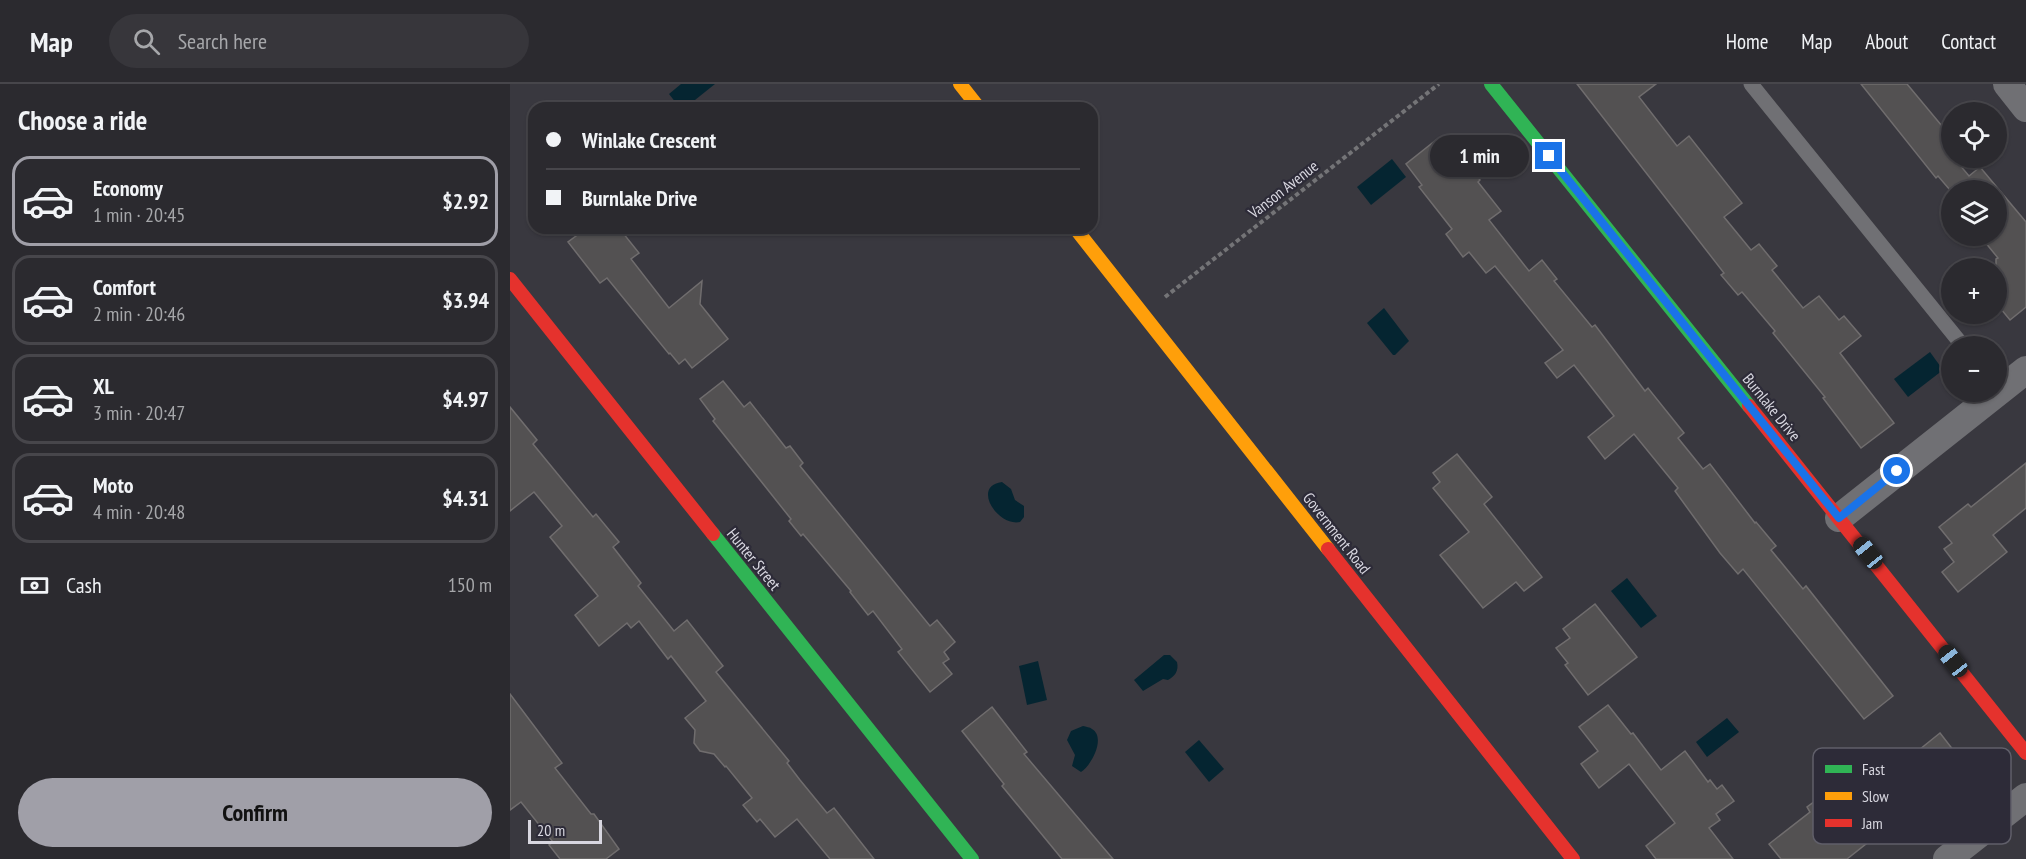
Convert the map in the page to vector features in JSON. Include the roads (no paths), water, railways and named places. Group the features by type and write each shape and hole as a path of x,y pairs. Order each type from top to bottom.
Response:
{"street":[{"path":"960,84 974,102"},
{"name":"Burnlake Drive","path":"1491,84 2026,753"},
{"path":"2007,84 2026,108"},
{"name":"Government Road","path":"1080,234 1573,859"},
{"name":"Hunter Street","path":"510,279 972,859"},
{"path":"2007,383 2026,370"},
{"path":"1839,518 1982,402"},
{"path":"2011,810 2026,798"},
{"path":"1947,859 1966,844"}],"lane":[{"path":"1751,84 1955,336"}],"water":[{"path":"681,84 715,84 692,102 675,102 669,94"},
{"path":"1392,159 1406,177 1371,205 1357,187"},
{"path":"1384,308 1409,341 1395,355 1367,323"},
{"path":"1930,352 1941,367 1941,372 1908,397 1894,379"},
{"path":"1002,482 1011,489 1015,500 1024,506 1024,517 1020,522 1012,522 1004,518 996,513 991,505 988,498 989,491 993,485"},
{"path":"1627,578 1657,616 1641,628 1611,591"},
{"path":"1164,655 1170,655 1177,662 1176,673 1168,680 1163,679 1143,691 1134,680"},
{"path":"1038,661 1047,700 1027,705 1019,666"},
{"path":"1727,718 1739,732 1707,757 1696,742"},
{"path":"1083,726 1091,728 1096,733 1098,744 1093,757 1081,772 1072,766 1075,755 1067,740 1071,731"},
{"path":"1199,740 1224,769 1209,782 1185,752"}]}
